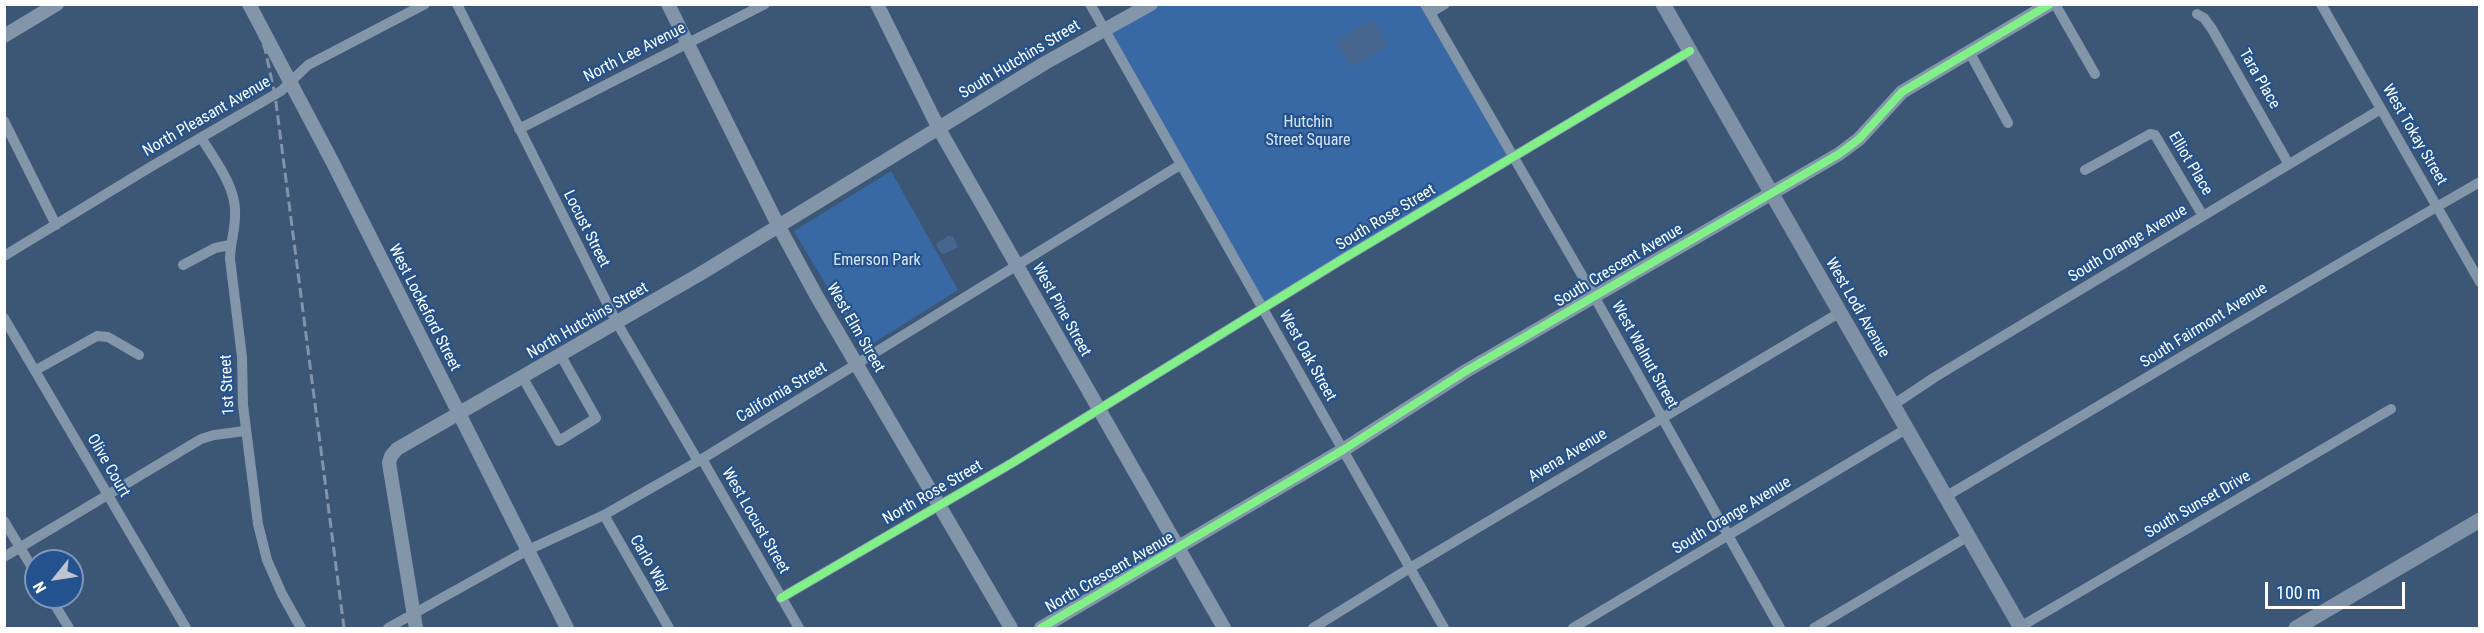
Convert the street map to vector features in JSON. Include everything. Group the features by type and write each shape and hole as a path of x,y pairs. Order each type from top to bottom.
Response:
{"main road":[{"name":"West Lodi Avenue","path":"1663,4 2021,628"},
{"path":"2296,628 2480,520"}],"street":[{"path":"4,36 57,4"},
{"name":"West Lockeford Street","path":"249,4 567,628"},
{"name":"North Pleasant Avenue","path":"4,256 152,166 282,91 308,65 425,4"},
{"name":"Locust Street","path":"457,4 617,323 700,460"},
{"name":"West Elm Street","path":"668,4 778,225 938,506 1011,628"},
{"name":"North Lee Avenue","path":"519,129 765,4"},
{"name":"West Pine Street","path":"877,4 939,129 1224,628"},
{"name":"West Oak Street","path":"1090,4 1444,628"},
{"name":"South Hutchins Street","path":"939,129 1103,30 1151,4"},
{"path":"1427,9 1445,4"},
{"name":"South Crescent Avenue","path":"1193,540 1343,450 1466,371 1839,154 1858,139 1902,92 2050,4"},
{"path":"2055,4 2095,74"},
{"name":"West Tokay Street","path":"2321,4 2480,282"},
{"name":"West Walnut Street","path":"1427,9 1594,296 1780,628"},
{"name":"Tara Place","path":"2197,14 2204,18 2212,29 2288,164"},
{"name":"South Rose Street","path":"1098,409 1690,51"},
{"path":"1970,53 2008,123"},
{"name":"South Orange Avenue","path":"1893,405 1935,376 2381,109"},
{"path":"4,121 56,225"},
{"name":"North Hutchins Street","path":"416,628 416,614 389,463 397,449 617,323 939,129"},
{"name":"Elliot Place","path":"2085,170 2150,134 2155,135 2203,216"},
{"name":"1st Street","path":"202,139 231,189 236,214 230,245 242,357 245,431 258,524 267,560 301,628"},
{"name":"California Street","path":"388,628 528,550 604,515 700,460 1180,165"},
{"name":"South Fairmont Avenue","path":"1945,497 2480,182"},
{"path":"183,265 215,248 230,245"},
{"name":"Avena Avenue","path":"1313,628 1661,417 1839,313"},
{"name":"Olive Court","path":"4,318 186,628"},
{"path":"36,370 97,336 108,338 139,355"},
{"path":"523,378 559,441 596,418 561,356"},
{"name":"North Rose Street","path":"781,598 1012,464 1098,409"},
{"name":"South Sunset Drive","path":"2021,628 2391,409"},
{"name":"South Orange Avenue","path":"1574,628 1906,429"},
{"path":"4,557 201,439 245,431"},
{"name":"West Locust Street","path":"700,460 799,628"},
{"name":"Carlo Way","path":"604,515 669,628"},
{"path":"4,521 24,554"},
{"path":"1814,628 1968,537"},
{"name":"North Crescent Avenue","path":"1041,628 1193,540"},
{"path":"57,609 69,628"}],"green space":[{"name":"Hutchin Street Square","path":"1145,5 1425,5 1512,157 1263,309 1103,30"},
{"name":"Emerson Park","path":"891,171 958,290 864,349 794,231"}],"shaded area":[{"path":"1372,19 1388,45 1352,67 1335,41"},
{"path":"948,236 953,237 958,247 944,254 939,251 936,244"}],"railway":[{"path":"247,4 265,49 275,95 344,628"}],"cycle path":[{"path":"1041,628 1343,450 1466,371 1839,154 1859,139 1902,92 2050,4"},
{"path":"781,598 1012,463 1341,260 1690,51"}]}
